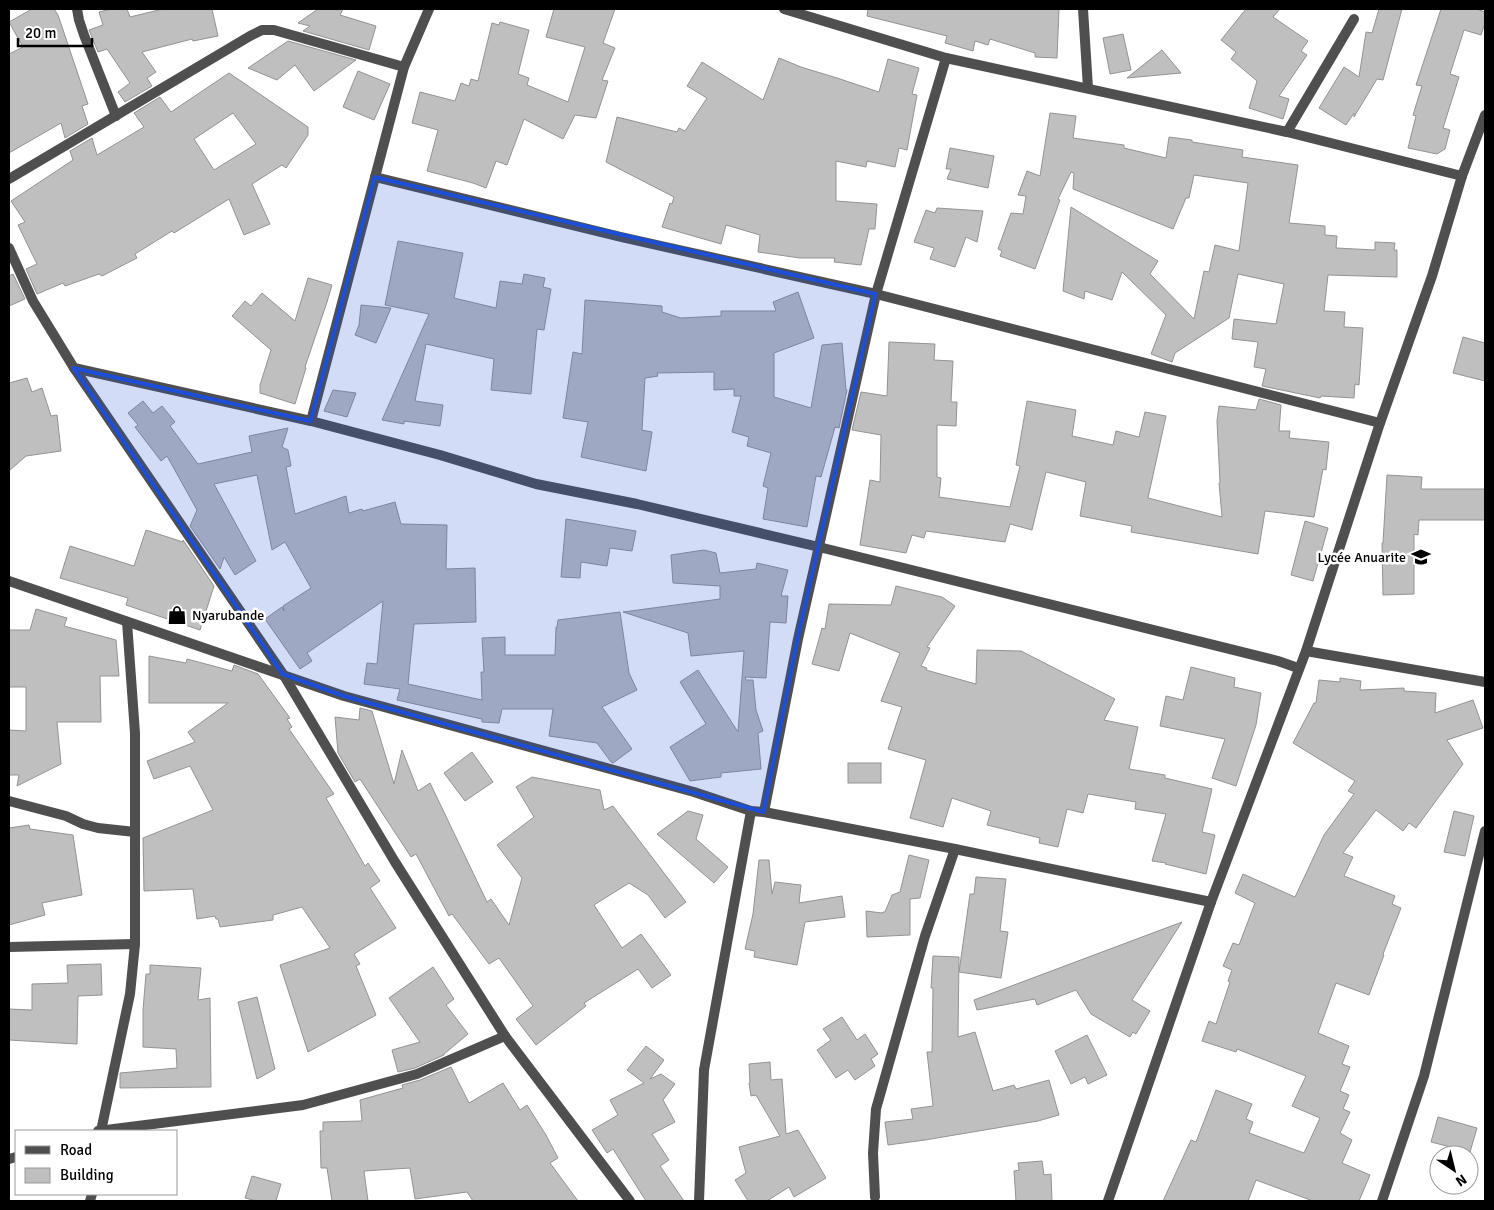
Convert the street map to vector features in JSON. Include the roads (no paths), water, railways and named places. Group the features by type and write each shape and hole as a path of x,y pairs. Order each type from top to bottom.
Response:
{"street":[{"path":"77,9 84,35 116,116"},
{"path":"311,421 404,67 428,9"},
{"path":"784,9 946,58 1287,132 1462,176"},
{"path":"1084,9 1088,88"},
{"path":"1287,132 1354,20"},
{"path":"9,179 262,30 274,30 404,67"},
{"path":"764,812 798,639 876,294 946,58"},
{"path":"1108,1201 1211,902 1306,651 1380,423 1432,276 1462,176 1485,118"},
{"path":"375,177 621,237 876,294 1380,423"},
{"path":"9,248 33,301 74,368 283,674 395,862 505,1036 630,1201"},
{"path":"74,368 311,421 440,455 536,484 638,504 819,547 1298,668"},
{"path":"9,581 344,696 694,792 752,811 955,849 1211,902"},
{"path":"100,1130 130,994 135,944 135,733 127,622"},
{"path":"1306,651 1485,682"},
{"path":"9,801 66,816 98,828 135,832"},
{"path":"699,1201 704,1070 752,811"},
{"path":"1382,1201 1424,1076 1485,831"},
{"path":"875,1197 873,1153 876,1109 925,936 955,849"},
{"path":"9,946 135,944"},
{"path":"108,1130 303,1105 417,1074 505,1036"}],"place":[{"name":"Lycée Anuarite","path":"1421,557"},
{"name":"Nyarubande","path":"177,615"}]}
